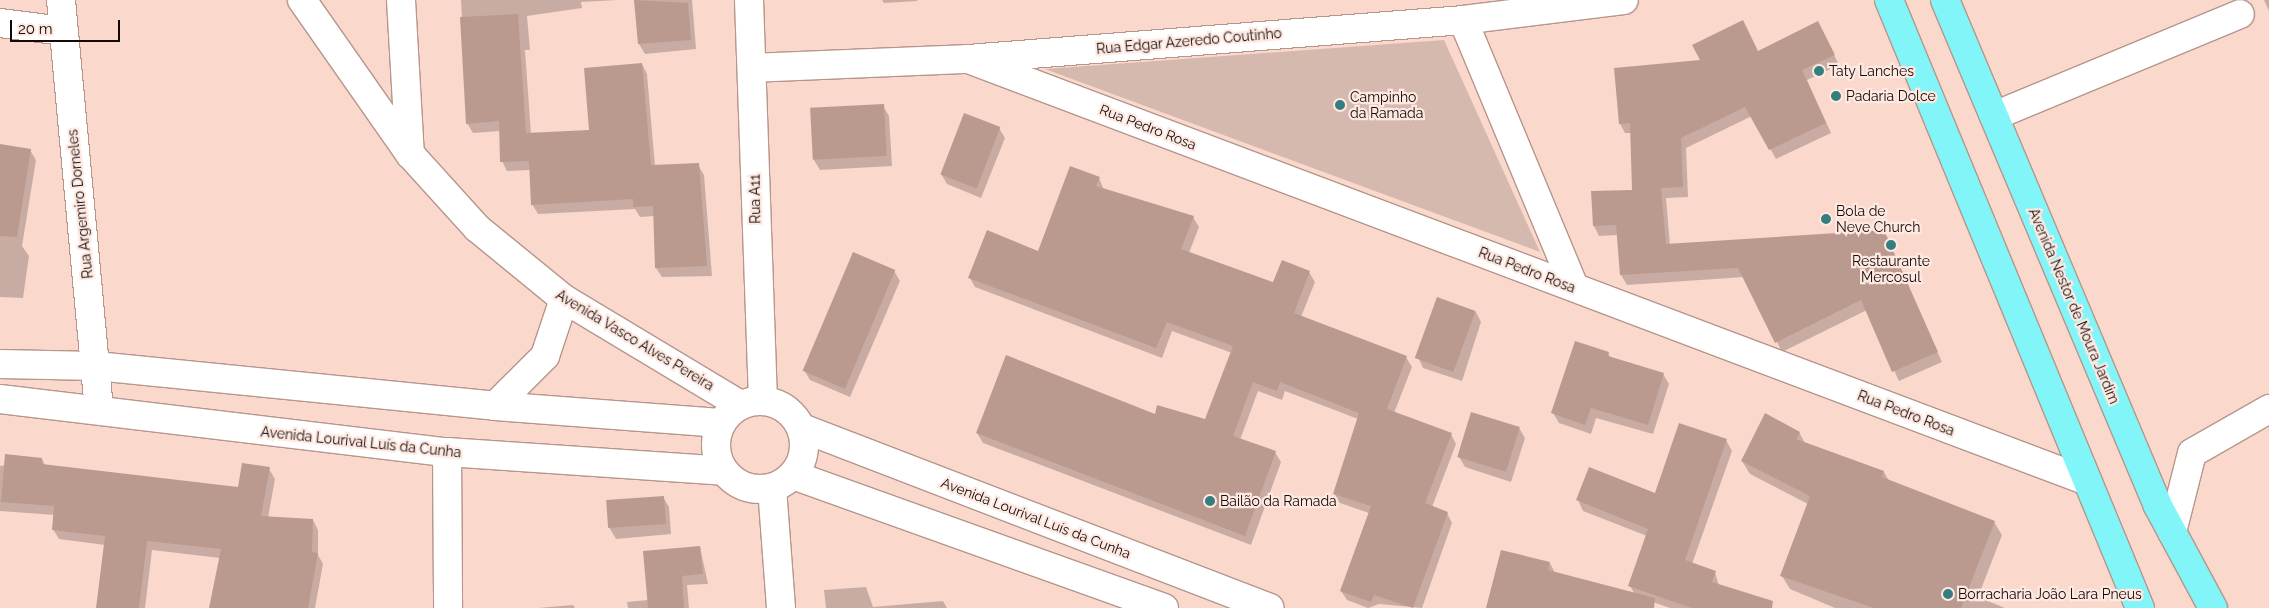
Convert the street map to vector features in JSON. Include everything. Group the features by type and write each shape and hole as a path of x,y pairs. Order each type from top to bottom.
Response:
{"main road":[{"path":"1889,0 2140,608"},
{"name":"Avenida Nestor de Moura Jardim","path":"1945,0 2172,532 2213,608"}],"street":[{"name":"Rua Argemiro Dorneles","path":"61,0 99,408"},
{"name":"Avenida Vasco Alves Pereira","path":"302,0 410,154 478,228 564,299 751,401"},
{"path":"401,0 410,154"},
{"name":"Rua A11","path":"749,0 752,68 751,401"},
{"name":"Rua Edgar Azeredo Coutinho","path":"752,68 968,59 1462,20 1624,0"},
{"path":"1994,116 2240,14"},
{"path":"1462,20 1574,287"},
{"path":"0,23 63,31"},
{"name":"Rua Pedro Rosa","path":"968,59 2086,481"},
{"path":"495,406 545,356 564,299"},
{"path":"0,364 96,366 495,406 720,423 751,401 787,408 802,428 805,444 783,481 781,608"},
{"name":"Avenida Lourival Luís da Cunha","path":"0,399 99,408 447,452 723,471"},
{"path":"2172,532 2192,452 2269,409"},
{"path":"720,423 715,447 723,471 736,483 754,489 783,481 1149,605"},
{"name":"Avenida Lourival Luís da Cunha","path":"802,428 1270,608"},
{"path":"447,452 448,608"}],"shaded area":[{"path":"1444,40 1540,252 1045,69"}],"building":[{"path":"634,0 688,3 691,40 638,44"},
{"path":"518,14 526,133 589,130 584,68 642,63 651,165 699,163 707,266 655,268 653,206 633,207 633,199 531,205 529,161 500,162 499,121 466,124 460,17"},
{"path":"1743,20 1758,51 1818,21 1835,55 1802,70 1826,123 1769,150 1745,107 1681,138 1683,187 1661,188 1666,244 1884,230 1938,352 1892,372 1861,300 1775,343 1738,268 1620,275 1616,225 1593,226 1591,191 1632,190 1630,123 1619,124 1614,68 1700,60 1692,45"},
{"path":"884,104 887,156 813,160 810,108"},
{"path":"964,113 1000,127 977,189 940,175"},
{"path":"0,144 31,149 17,237 0,236"},
{"path":"1070,166 1100,177 1096,186 1194,216 1181,249 1273,282 1282,260 1310,271 1294,313 1407,356 1387,409 1452,433 1425,503 1448,512 1413,608 1374,595 1371,602 1340,591 1371,506 1333,494 1359,413 1280,382 1277,391 1253,382 1233,436 1276,451 1245,536 976,433 1006,355 1155,414 1157,405 1205,419 1233,346 1167,322 1156,348 968,278 987,230 1038,251"},
{"path":"853,252 895,270 845,389 803,371"},
{"path":"1437,297 1476,311 1453,372 1415,358"},
{"path":"1575,341 1609,352 1608,356 1664,373 1648,425 1591,408 1585,425 1551,413"},
{"path":"1471,412 1520,427 1506,472 1457,457"},
{"path":"1765,413 1800,432 1796,439 1884,471 1882,477 1995,521 1961,608 1874,608 1780,576 1810,496 1741,461"},
{"path":"1679,423 1727,439 1685,560 1716,571 1712,582 1773,601 1772,608 1692,608 1628,586 1648,529 1576,500 1589,467 1655,493"},
{"path":"5,454 42,458 42,464 238,487 242,463 270,467 261,516 313,519 312,552 318,553 308,608 209,608 221,549 147,541 139,608 96,608 105,536 52,530 54,506 1,502"},
{"path":"664,496 666,524 608,528 606,500"},
{"path":"700,546 703,574 682,576 684,608 648,608 643,551"},
{"path":"1501,550 1550,562 1548,570 1655,598 1654,608 1486,608"}],"place":[{"name":"Taty Lanches","path":"1819,71"},
{"name":"Padaria Dolce","path":"1836,96"},
{"name":"Campinho da Ramada","path":"1340,105"},
{"name":"Bola de Neve Church","path":"1826,219"},
{"name":"Restaurante Mercosul","path":"1891,245"},
{"name":"Bailão da Ramada","path":"1210,501"},
{"name":"Borracharia João Lara Pneus","path":"1948,594"}]}
